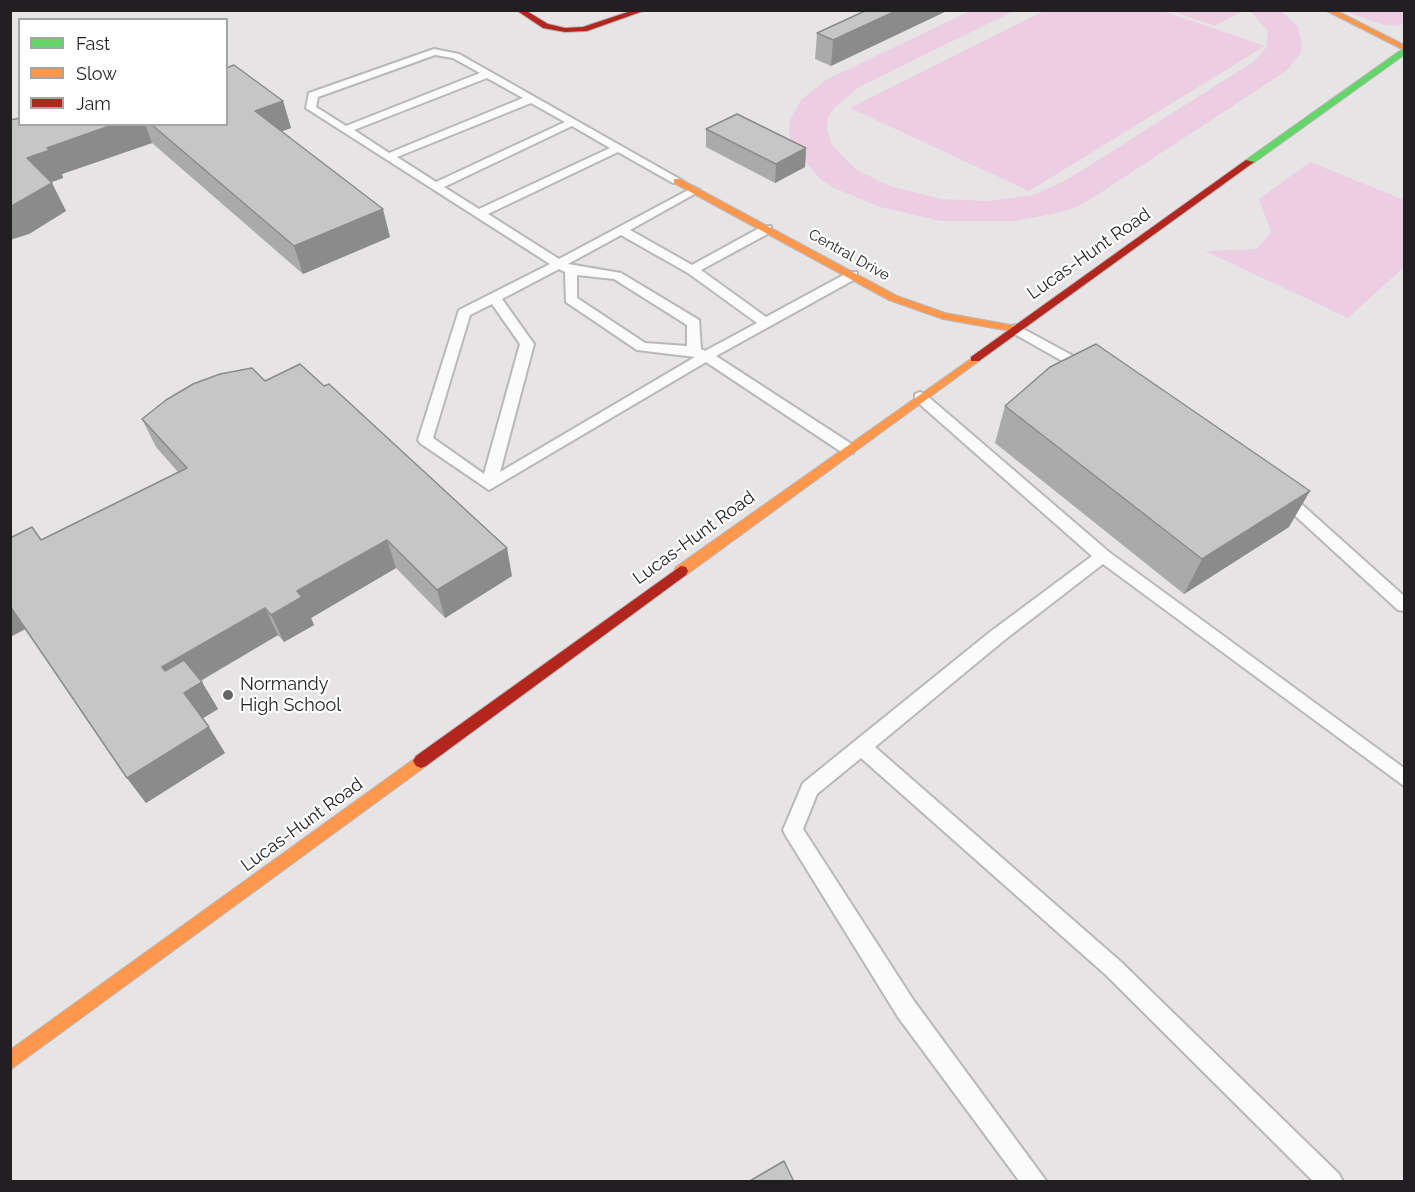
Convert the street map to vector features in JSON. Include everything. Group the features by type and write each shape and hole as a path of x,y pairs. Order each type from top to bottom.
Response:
{"main road":[{"path":"519,10 546,26 565,30 584,29 643,10"},
{"path":"1328,10 1404,48"},
{"name":"Lucas-Hunt Road","path":"10,1061 848,448 1404,52"},
{"name":"Central Drive","path":"677,181 893,298 943,316 1016,328"}],"lane":[{"path":"677,181 456,56 434,52 313,95 311,108 565,267 617,276 694,323 700,353"},
{"path":"345,130 487,74"},
{"path":"388,157 531,99"},
{"path":"435,187 573,122"},
{"path":"478,214 618,148"},
{"path":"489,485 425,440 464,313 494,297 565,267 621,230 694,190"},
{"path":"692,270 767,229"},
{"path":"621,230 692,270 767,324"},
{"path":"565,267 571,299 642,347 700,353 848,448"},
{"path":"489,485 700,353 767,324 853,275"},
{"path":"489,485 527,344 494,297"},
{"path":"1016,328 1094,373"},
{"path":"920,397 1103,556 1404,778"},
{"path":"1275,490 1293,502 1404,605"},
{"path":"1035,1182 906,1008 793,830 810,789 996,637 1103,556"},
{"path":"862,747 1113,968 1331,1182"}],"shaded area":[{"path":"970,11 1014,11 859,87 834,108 828,118 827,129 831,144 855,169 889,186 941,199 989,201 1033,195 1065,181 1253,62 1266,48 1268,31 1250,11 1281,11 1298,27 1302,46 1300,54 1286,71 1097,195 1081,205 1062,212 1014,221 941,221 880,207 834,188 819,178 794,147 789,134 790,120 801,100 826,80"},
{"path":"1044,11 1163,11 1265,46 1029,191 850,108"},
{"path":"1171,11 1243,11 1215,26"},
{"path":"1344,11 1404,11 1404,23 1398,26 1381,24"},
{"path":"1310,162 1404,200 1404,267 1348,318 1205,251 1257,249 1271,232 1259,199"}],"building":[{"path":"867,10 898,10 833,40 817,33"},
{"path":"234,65 283,101 255,111 383,209 294,246 153,126 228,126 228,67"},
{"path":"737,114 806,148 776,164 706,129"},
{"path":"18,118 18,126 109,126 47,148 50,150 27,158 52,183 10,207 10,120"},
{"path":"1096,344 1310,491 1202,559 1005,406 1050,367"},
{"path":"300,364 324,386 329,384 507,548 437,590 387,540 297,591 302,597 271,615 265,608 162,667 165,671 184,660 202,682 184,693 209,727 127,778 10,606 10,538 32,527 41,540 187,468 142,419 166,400 193,384 220,374 252,368 265,381"},
{"path":"784,1161 794,1182 748,1182"}],"traffic: fast":[{"path":"1249,162 1404,52"}],"traffic: slow":[{"path":"1328,10 1404,48"},
{"path":"677,181 893,298 943,316 1016,329"},
{"path":"681,571 975,359"},
{"path":"10,1061 421,761"}],"traffic: jam":[{"path":"519,10 546,26 565,30 584,29 643,10"},
{"path":"975,359 1249,162"},
{"path":"421,761 681,571"}],"place":[{"name":"Normandy High School","path":"228,695"}]}
